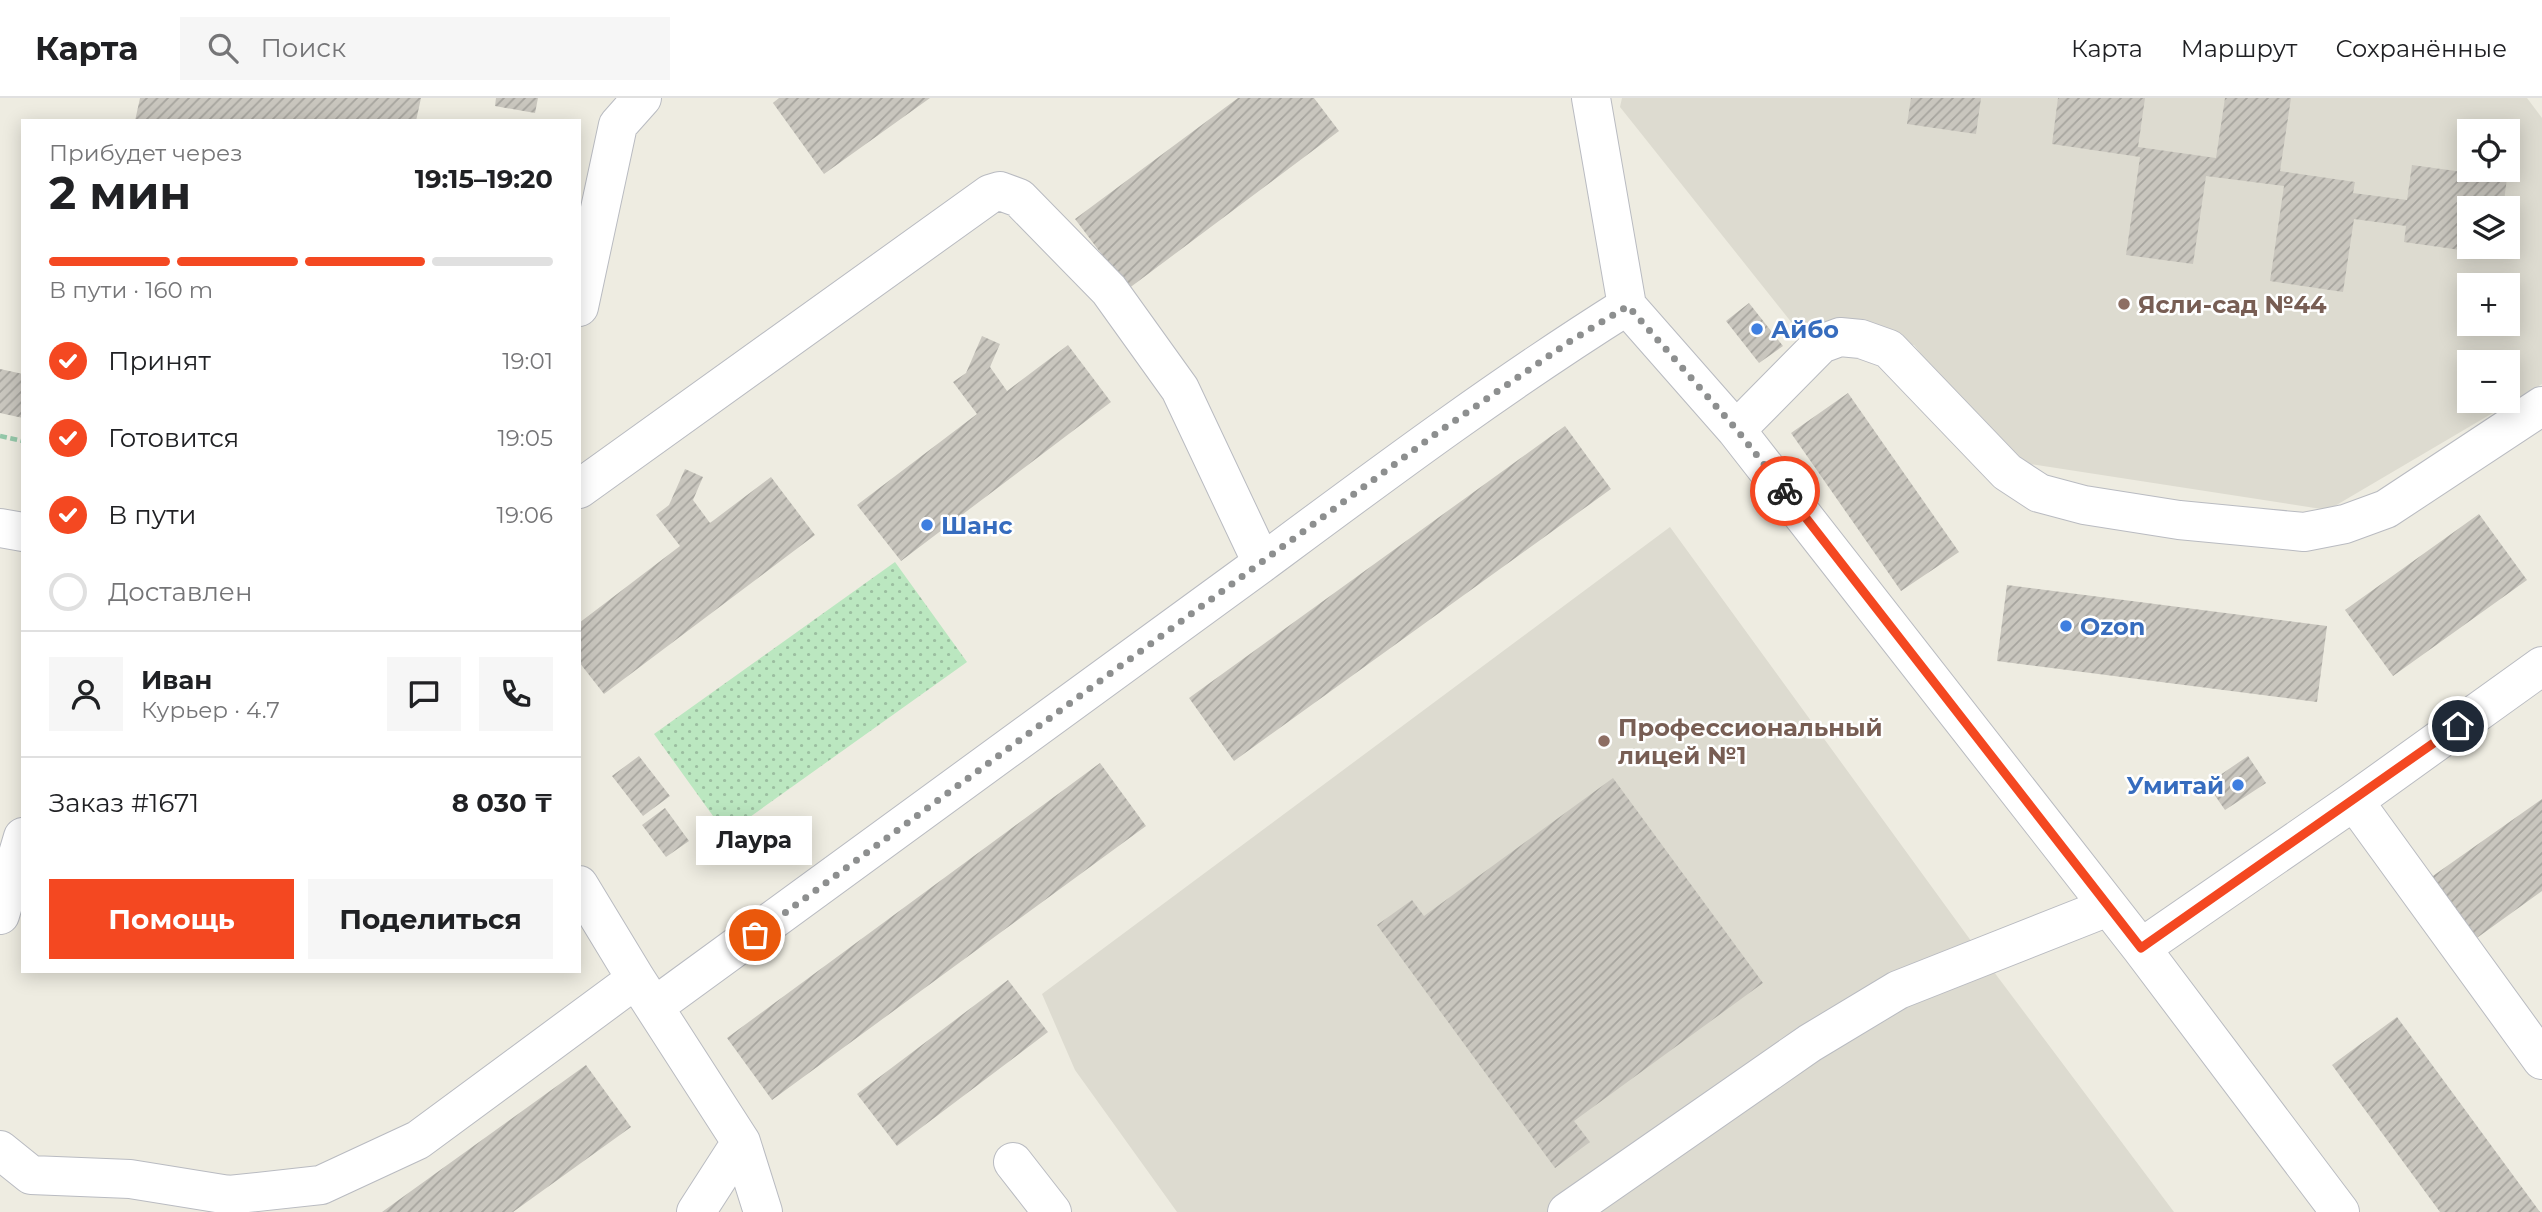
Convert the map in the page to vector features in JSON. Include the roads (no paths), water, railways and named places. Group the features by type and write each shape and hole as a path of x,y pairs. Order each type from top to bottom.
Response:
{"lane":[{"path":"1591,98 1628,306 1737,430 2141,948 2340,1212"},
{"path":"581,298 625,107"},
{"path":"581,488 989,194 1000,191 1019,198 1109,290 1180,389 1262,563"},
{"path":"0,1150 31,1175 130,1179 229,1195 321,1185 418,1140 645,993 1262,563 1437,433 1572,340 1628,306"},
{"path":"1737,430 1821,344 1840,337 1861,339 1889,349 2007,472 2039,493 2084,505 2179,520 2304,532 2345,524 2386,509 2537,422"},
{"path":"0,528 21,531"},
{"path":"2141,948 2354,801 2542,666"},
{"path":"2354,801 2542,1060"},
{"path":"0,915 21,844"},
{"path":"581,888 741,1142 763,1212"},
{"path":"1567,1212 1810,1043 1898,990 2108,907"},
{"path":"696,1212 741,1142"},
{"path":"1013,1162 1052,1212"}],"place":[{"name":"Ясли-сад №44","path":"2124,304"},
{"name":"Айбо","path":"1757,329"},
{"name":"Шанс","path":"927,525"},
{"name":"Ozon","path":"2066,626"},
{"name":"Профессиональный лицей №1","path":"1604,741"},
{"name":"Умитай","path":"2238,785"},
{"name":"Лаура","path":"755,935"}]}
